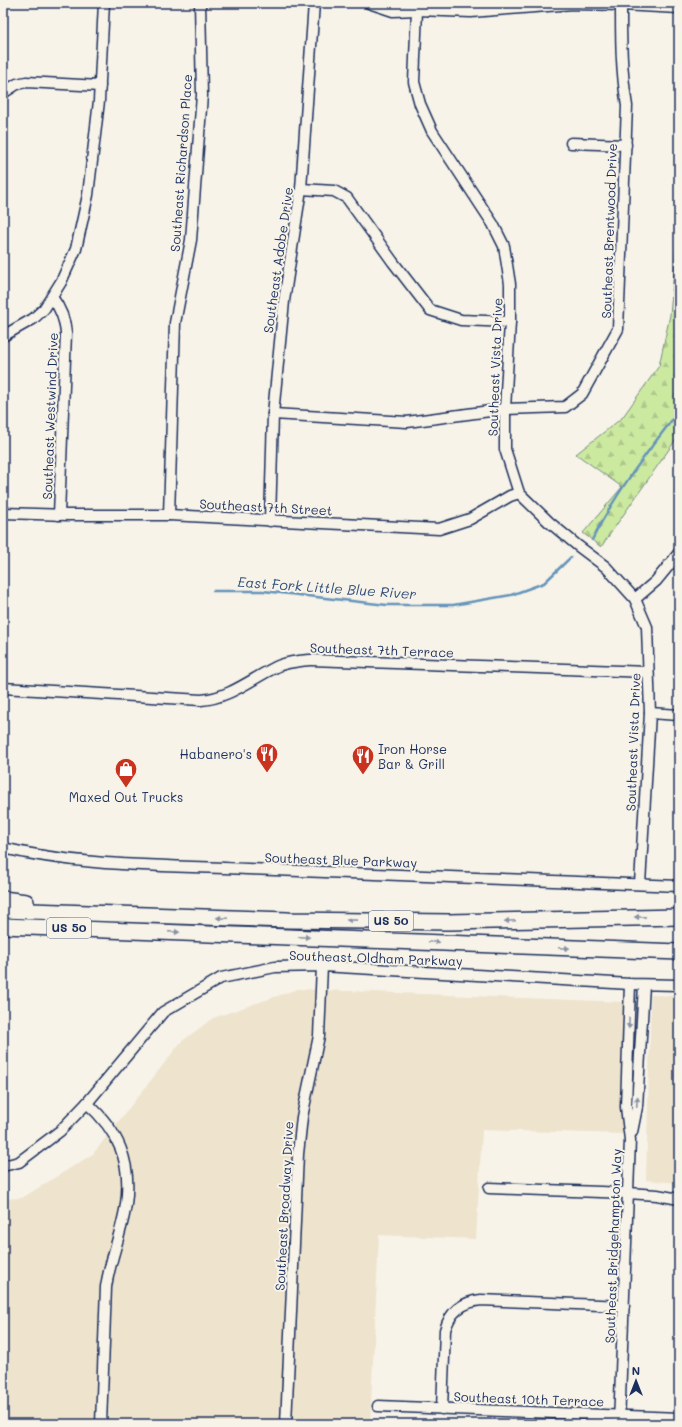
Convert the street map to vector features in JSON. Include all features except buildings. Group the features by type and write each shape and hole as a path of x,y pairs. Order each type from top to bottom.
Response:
{"highway":[{"path":"3,899 92,907 104,913"},
{"name":"US 50","path":"3,910 288,920 449,922 679,916"},
{"name":"US 50","path":"3,926 679,952"},
{"path":"3,935 68,934 120,936 135,930"}],"street":[{"path":"3,336 33,319 44,309 61,282 76,249 88,195 100,86 104,3"},
{"name":"Southeast Richardson Place","path":"169,515 175,323 191,240 202,95 200,3"},
{"name":"Southeast Adobe Drive","path":"270,521 274,414 284,301 301,189 314,3"},
{"path":"369,3 393,11 416,10 471,12 573,4 621,4 679,8"},
{"name":"Southeast Brentwood Drive","path":"274,414 407,422 505,409 565,407 582,394 618,329 627,106 620,47 621,4"},
{"name":"Southeast Vista Drive","path":"416,10 414,82 420,104 432,131 493,224 504,246 510,284 510,322 505,409 506,449 518,493 548,522 606,567 635,599 647,627 650,713 640,884"},
{"path":"3,93 17,84 26,82 100,86"},
{"path":"571,143 626,145"},
{"path":"301,189 334,191 347,198 430,310 461,320 510,322"},
{"name":"Southeast Westwind Drive","path":"52,298 59,306 63,315 66,333 59,515"},
{"name":"Southeast 7th Street","path":"3,513 59,515 169,515 439,529 470,519 518,493"},
{"path":"635,599 656,581 679,553"},
{"name":"Southeast 7th Terrace","path":"3,688 201,700 212,699 238,689 275,667 288,663 311,660 648,672"},
{"path":"650,713 679,715"},
{"name":"Southeast Blue Parkway","path":"3,848 31,854 103,862 328,873 679,886"},
{"name":"Southeast Oldham Parkway","path":"3,1166 18,1162 60,1131 87,1103 163,1012 221,978 275,967 322,966 679,986"},
{"name":"Southeast Broadway Drive","path":"286,1424 298,1148 302,1117 319,1036 322,966"},
{"name":"Southeast Bridgehampton Way","path":"619,1420 630,1140 626,1107 630,984"},
{"name":"Southeast Bridgehampton Way","path":"630,1140 637,1107 644,985"},
{"path":"87,1103 106,1122 114,1133 120,1146 127,1172 126,1203 109,1269 106,1287 101,1424"},
{"path":"489,1188 628,1193 679,1199"},
{"path":"442,1409 444,1330 447,1321 454,1312 463,1305 481,1300 624,1306"},
{"name":"Southeast 10th Terrace","path":"378,1406 619,1420 679,1418"}],"shaded area":[{"path":"298,989 624,1002 625,1134 482,1130 476,1239 379,1235 370,1424 3,1424 3,1199 22,1198 93,1154 181,1042 213,1018"},
{"path":"651,995 679,996 679,1183 646,1180"}],"green space":[{"path":"676,249 679,250 679,435 601,547 583,533 622,487 576,454 622,418 659,366 670,315"}],"waterway":[{"name":"East Fork Little Blue River","path":"592,540 621,490 643,458 679,411"},
{"name":"East Fork Little Blue River","path":"213,591 263,591 387,605 453,605 511,595 544,583 571,557"}],"place":[{"name":"Habanero's","path":"267,774"},
{"name":"Iron Horse Bar & Grill","path":"363,776"},
{"name":"Maxed Out Trucks","path":"126,788"}]}
